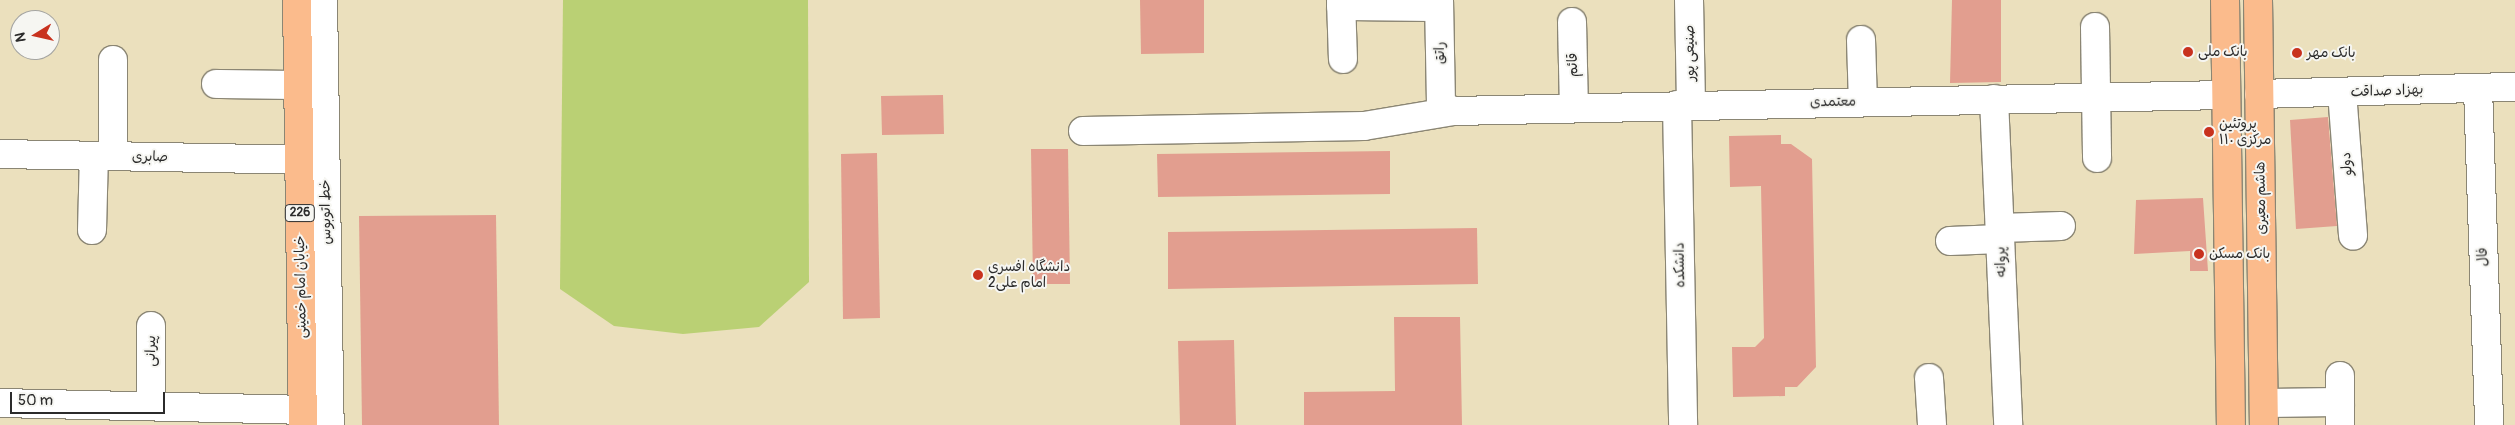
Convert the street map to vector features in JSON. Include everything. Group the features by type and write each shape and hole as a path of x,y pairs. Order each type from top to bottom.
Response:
{"main road":[{"name":"خیابان امام خمینی","path":"297,0 303,417"},
{"path":"2225,0 2231,425"},
{"name":"هاشم معیری","path":"2258,0 2264,414"},
{"path":"2226,95 2259,94"}],"street":[{"name":"خط اتوبوس","path":"323,0 330,425"},
{"name":"صنیعی پور","path":"1684,105 1689,0"},
{"path":"1343,59 1341,3 1439,3"},
{"name":"راتق","path":"1439,3 1447,108"},
{"name":"قائم","path":"1572,22 1574,107"},
{"path":"2095,27 2097,158"},
{"path":"1861,40 1862,102"},
{"path":"92,230 104,156 113,60"},
{"path":"216,84 298,85"},
{"name":"بهزاد صداقت","path":"2259,94 2515,87"},
{"name":"فال","path":"2478,88 2488,425"},
{"name":"دولو","path":"2342,92 2353,236"},
{"name":"معتمدی","path":"1084,131 1364,126 1447,108 2226,95"},
{"name":"پروانه","path":"1994,100 2008,425"},
{"name":"دانشکده","path":"1683,425 1684,105"},
{"name":"صابری","path":"0,154 299,160"},
{"path":"1950,241 2061,226"},
{"name":"پیرانی","path":"151,406 152,326"},
{"path":"1929,378 1932,425"},
{"path":"2264,414 2340,401"},
{"path":"0,403 106,415 151,406 303,417"}],"green space":[{"path":"563,0 808,0 809,282 759,327 683,334 614,326 560,289"}],"building":[{"path":"1140,0 1204,0 1204,53 1141,54"},
{"path":"1952,0 2001,0 2001,82 1950,83"},
{"path":"943,95 944,134 882,135 881,96"},
{"path":"2328,117 2337,226 2296,229 2290,120"},
{"path":"1781,135 1781,144 1791,144 1812,159 1816,367 1797,387 1785,387 1785,396 1733,397 1732,347 1755,347 1764,338 1761,186 1730,187 1729,136"},
{"path":"1031,149 1068,149 1070,284 1033,284"},
{"path":"1390,151 1390,194 1158,197 1157,154"},
{"path":"877,153 880,318 843,319 841,154"},
{"path":"2203,198 2208,271 2190,271 2190,251 2134,254 2136,200"},
{"path":"496,215 499,425 362,425 359,216"},
{"path":"1477,228 1478,284 1168,289 1168,232"},
{"path":"1394,317 1460,317 1462,425 1304,425 1304,392 1395,391"},
{"path":"1234,340 1236,425 1180,425 1178,341"}],"place":[{"name":"بانک ملی","path":"2188,52"},
{"name":"بانک مهر","path":"2297,53"},
{"name":"پروتئین مرکزی ۱۱۰","path":"2209,132"},
{"name":"بانک مسکن","path":"2199,254"},
{"name":"دانشگاه افسری امام علی2","path":"978,275"}]}
